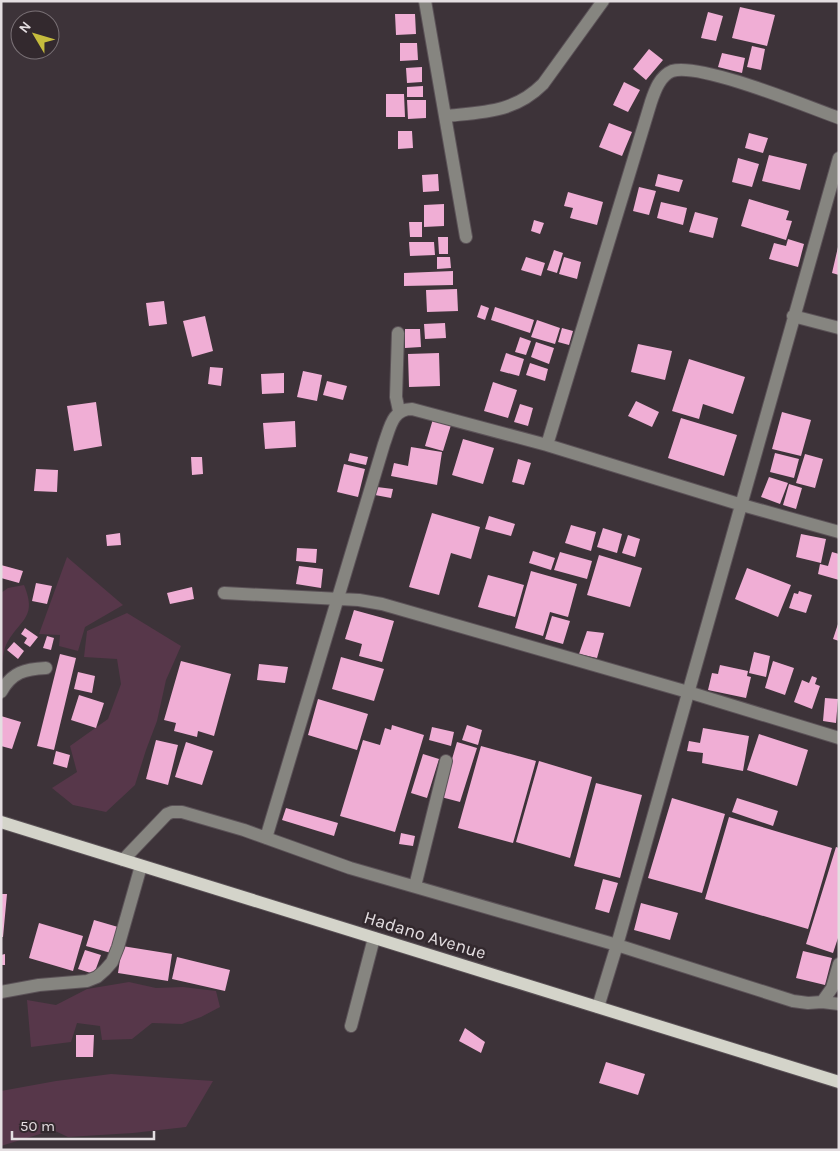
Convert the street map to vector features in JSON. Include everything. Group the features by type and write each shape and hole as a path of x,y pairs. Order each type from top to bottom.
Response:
{"main road":[{"name":"Hadano Avenue","path":"1,822 839,1082"}],"street":[{"path":"425,1 466,237"},
{"path":"445,116 498,110 524,100 533,94 543,84 597,3"},
{"path":"547,445 651,102 657,86 664,76 673,71 685,70 711,74 839,118"},
{"path":"598,1007 839,158"},
{"path":"793,316 839,328"},
{"path":"266,838 384,444 399,411 396,397 398,333"},
{"path":"399,411 412,409 547,445 742,505 839,532"},
{"path":"224,593 359,600 382,604 688,692 839,738"},
{"path":"1,692 9,680 19,672 28,669 46,668"},
{"path":"415,886 446,761"},
{"path":"123,860 162,818 172,812 182,812 266,838 350,868 617,945 793,1001 839,1004"},
{"path":"1,992 39,985 87,981 105,970 112,962 118,947 141,866"},
{"path":"351,1026 374,938"},
{"path":"822,1002 832,988 839,964"}],"shaded area":[{"path":"67,557 123,605 85,627 78,651 59,646 60,635 39,634"},
{"path":"24,585 28,596 28,612 6,645 1,669 1,593 8,588"},
{"path":"127,613 181,646 166,680 157,721 135,785 106,812 73,805 52,788 77,772 70,746 108,719 121,684 117,659 84,657 87,631"},
{"path":"129,982 156,988 183,987 216,991 220,1007 182,1024 152,1023 132,1039 102,1040 100,1026 77,1023 71,1042 31,1047 27,1000 56,1005 87,989"},
{"path":"111,1074 213,1081 186,1127 133,1133 68,1137 53,1130 1,1146 1,1091"}],"building":[{"path":"740,7 775,15 767,46 732,38"},
{"path":"708,12 723,16 716,41 701,38"},
{"path":"395,14 415,14 416,34 396,35"},
{"path":"400,43 417,43 418,60 400,61"},
{"path":"752,46 765,49 761,70 747,67"},
{"path":"649,49 663,60 646,80 633,69"},
{"path":"722,53 745,58 742,73 718,67"},
{"path":"422,67 422,82 407,83 406,68"},
{"path":"624,82 640,90 628,112 613,105"},
{"path":"423,86 423,97 407,97 407,87"},
{"path":"386,94 404,94 405,117 386,117"},
{"path":"407,100 426,100 426,118 408,119"},
{"path":"609,123 632,132 622,156 599,147"},
{"path":"398,131 412,131 413,148 398,149"},
{"path":"749,133 768,138 763,153 745,148"},
{"path":"769,155 807,164 800,190 762,181"},
{"path":"738,158 759,164 752,187 732,182"},
{"path":"438,174 439,191 423,192 422,175"},
{"path":"658,174 683,180 679,192 655,186"},
{"path":"639,187 656,191 649,215 633,211"},
{"path":"568,192 603,202 597,225 570,218 573,208 564,206"},
{"path":"749,199 789,211 786,220 792,221 786,240 741,226"},
{"path":"661,202 687,208 683,225 657,218"},
{"path":"444,204 444,226 424,227 424,205"},
{"path":"695,212 718,218 713,238 689,232"},
{"path":"534,220 544,223 540,234 531,231"},
{"path":"409,222 422,222 422,237 410,237"},
{"path":"438,237 448,237 448,254 439,254"},
{"path":"788,239 804,244 798,267 769,259 774,243 786,246"},
{"path":"409,242 434,242 435,255 410,256"},
{"path":"839,247 839,275 832,273"},
{"path":"554,250 563,253 557,273 547,270"},
{"path":"437,257 450,257 451,268 437,269"},
{"path":"526,257 545,263 541,276 521,270"},
{"path":"564,257 581,262 577,279 559,274"},
{"path":"453,271 453,285 404,286 404,273"},
{"path":"457,289 458,311 427,312 426,290"},
{"path":"164,301 167,324 149,326 146,303"},
{"path":"481,305 489,308 485,320 477,317"},
{"path":"495,307 534,320 530,333 491,320"},
{"path":"205,316 213,351 192,357 183,321"},
{"path":"537,320 560,328 555,344 531,337"},
{"path":"445,323 446,338 425,339 424,324"},
{"path":"562,328 573,331 569,345 558,342"},
{"path":"405,329 420,329 421,347 405,348"},
{"path":"520,337 531,341 526,355 515,352"},
{"path":"536,342 554,348 549,364 531,357"},
{"path":"638,344 672,351 665,380 631,372"},
{"path":"439,353 440,386 409,387 408,354"},
{"path":"506,353 524,359 519,376 500,371"},
{"path":"689,359 745,377 733,414 703,404 699,419 672,411"},
{"path":"530,363 548,369 545,381 526,375"},
{"path":"210,367 223,368 221,386 208,384"},
{"path":"303,371 322,375 317,401 297,397"},
{"path":"284,373 284,393 262,394 261,374"},
{"path":"327,381 347,386 343,400 323,395"},
{"path":"493,382 517,390 508,418 484,411"},
{"path":"636,401 659,412 652,427 628,416"},
{"path":"96,402 102,446 74,451 67,406"},
{"path":"520,404 533,408 528,426 514,422"},
{"path":"782,412 811,420 801,456 772,449"},
{"path":"681,418 737,435 724,476 668,458"},
{"path":"433,419 451,425 443,451 425,446"},
{"path":"295,421 296,447 265,449 263,423"},
{"path":"463,439 494,448 483,484 452,475"},
{"path":"411,447 442,452 437,485 391,476 394,463 408,466"},
{"path":"350,453 368,457 366,465 348,461"},
{"path":"775,453 799,459 794,478 770,472"},
{"path":"805,454 823,459 815,488 796,483"},
{"path":"191,457 202,457 203,474 192,475"},
{"path":"518,459 531,463 524,485 512,482"},
{"path":"344,464 365,469 358,497 337,492"},
{"path":"36,469 58,470 57,492 34,491"},
{"path":"769,477 788,483 780,504 761,497"},
{"path":"789,484 802,488 796,509 783,505"},
{"path":"377,487 393,489 391,498 375,495"},
{"path":"432,513 480,527 471,559 451,553 439,595 409,587"},
{"path":"489,516 515,524 511,536 485,529"},
{"path":"571,525 596,532 591,551 565,543"},
{"path":"603,528 622,534 617,553 597,547"},
{"path":"120,533 121,545 107,546 106,535"},
{"path":"801,534 826,539 821,563 796,557"},
{"path":"628,535 640,539 635,557 622,553"},
{"path":"297,548 317,549 316,563 296,561"},
{"path":"533,551 555,558 551,570 529,563"},
{"path":"560,552 592,561 587,579 554,570"},
{"path":"832,552 839,554 839,580 818,574 820,564 828,566"},
{"path":"599,555 642,568 630,607 587,595"},
{"path":"1,565 23,571 19,583 1,578"},
{"path":"299,566 323,569 321,588 296,584"},
{"path":"747,568 791,585 778,617 735,599"},
{"path":"531,571 577,584 568,617 550,612 543,636 515,628"},
{"path":"488,575 524,585 515,617 478,607"},
{"path":"36,583 52,586 47,604 32,601"},
{"path":"192,587 194,599 170,604 167,593"},
{"path":"799,591 812,595 806,613 789,608 794,593 798,594"},
{"path":"354,610 394,621 382,662 359,656 362,644 345,639"},
{"path":"552,616 570,621 563,644 545,639"},
{"path":"839,621 839,641 833,639"},
{"path":"25,628 38,637 30,647 24,643 27,638 21,634"},
{"path":"587,631 604,633 597,658 579,654"},
{"path":"47,636 54,638 51,650 43,648"},
{"path":"14,642 24,651 18,659 7,650"},
{"path":"754,652 770,656 766,677 749,673"},
{"path":"60,654 76,658 54,750 37,746"},
{"path":"341,657 384,669 374,701 332,689"},
{"path":"181,661 231,674 214,736 198,731 197,737 174,731 176,723 164,720"},
{"path":"773,661 794,668 785,695 765,688"},
{"path":"259,664 288,667 285,683 257,680"},
{"path":"720,665 748,671 747,676 751,677 746,698 708,690 712,673 718,674"},
{"path":"78,672 95,676 92,693 74,689"},
{"path":"812,676 817,678 815,684 820,686 812,709 794,702 802,680 809,683"},
{"path":"79,695 104,703 96,728 71,720"},
{"path":"825,698 838,699 836,723 823,721"},
{"path":"318,699 368,714 357,750 308,735"},
{"path":"1,716 21,722 12,749 1,746"},
{"path":"392,725 424,735 395,832 340,816 363,740 380,745 385,728 391,730"},
{"path":"467,725 482,730 478,745 462,740"},
{"path":"432,727 454,732 451,746 429,740"},
{"path":"703,728 749,736 743,771 702,763 703,753 687,751 689,741 700,743"},
{"path":"759,734 808,750 797,786 747,770"},
{"path":"156,740 178,745 168,785 146,779"},
{"path":"186,742 213,751 202,785 175,777"},
{"path":"457,742 477,748 460,802 441,797"},
{"path":"481,746 536,761 513,843 458,828"},
{"path":"56,751 70,755 67,768 53,764"},
{"path":"423,754 439,759 427,798 411,793"},
{"path":"539,761 592,777 570,858 516,842"},
{"path":"596,783 642,795 620,878 574,866"},
{"path":"672,798 725,814 702,893 648,878"},
{"path":"737,798 778,811 773,826 732,812"},
{"path":"286,808 338,823 334,836 282,820"},
{"path":"729,817 832,848 808,929 705,899"},
{"path":"401,833 415,836 413,846 399,844"},
{"path":"836,847 839,848 839,935 833,953 806,944"},
{"path":"603,879 618,883 609,913 595,909"},
{"path":"1,894 7,894 3,937 1,937"},
{"path":"641,903 678,913 670,940 634,930"},
{"path":"94,920 118,927 111,953 86,946"},
{"path":"39,923 83,936 73,971 29,958"},
{"path":"122,946 172,954 168,981 118,973"},
{"path":"85,950 101,955 94,974 78,969"},
{"path":"803,951 832,958 825,985 796,978"},
{"path":"5,954 5,965 1,965 1,955"},
{"path":"177,957 230,970 225,991 172,979"},
{"path":"465,1028 485,1042 481,1053 459,1041"},
{"path":"76,1035 94,1035 93,1057 76,1057"},
{"path":"606,1062 645,1074 638,1095 599,1083"}]}
